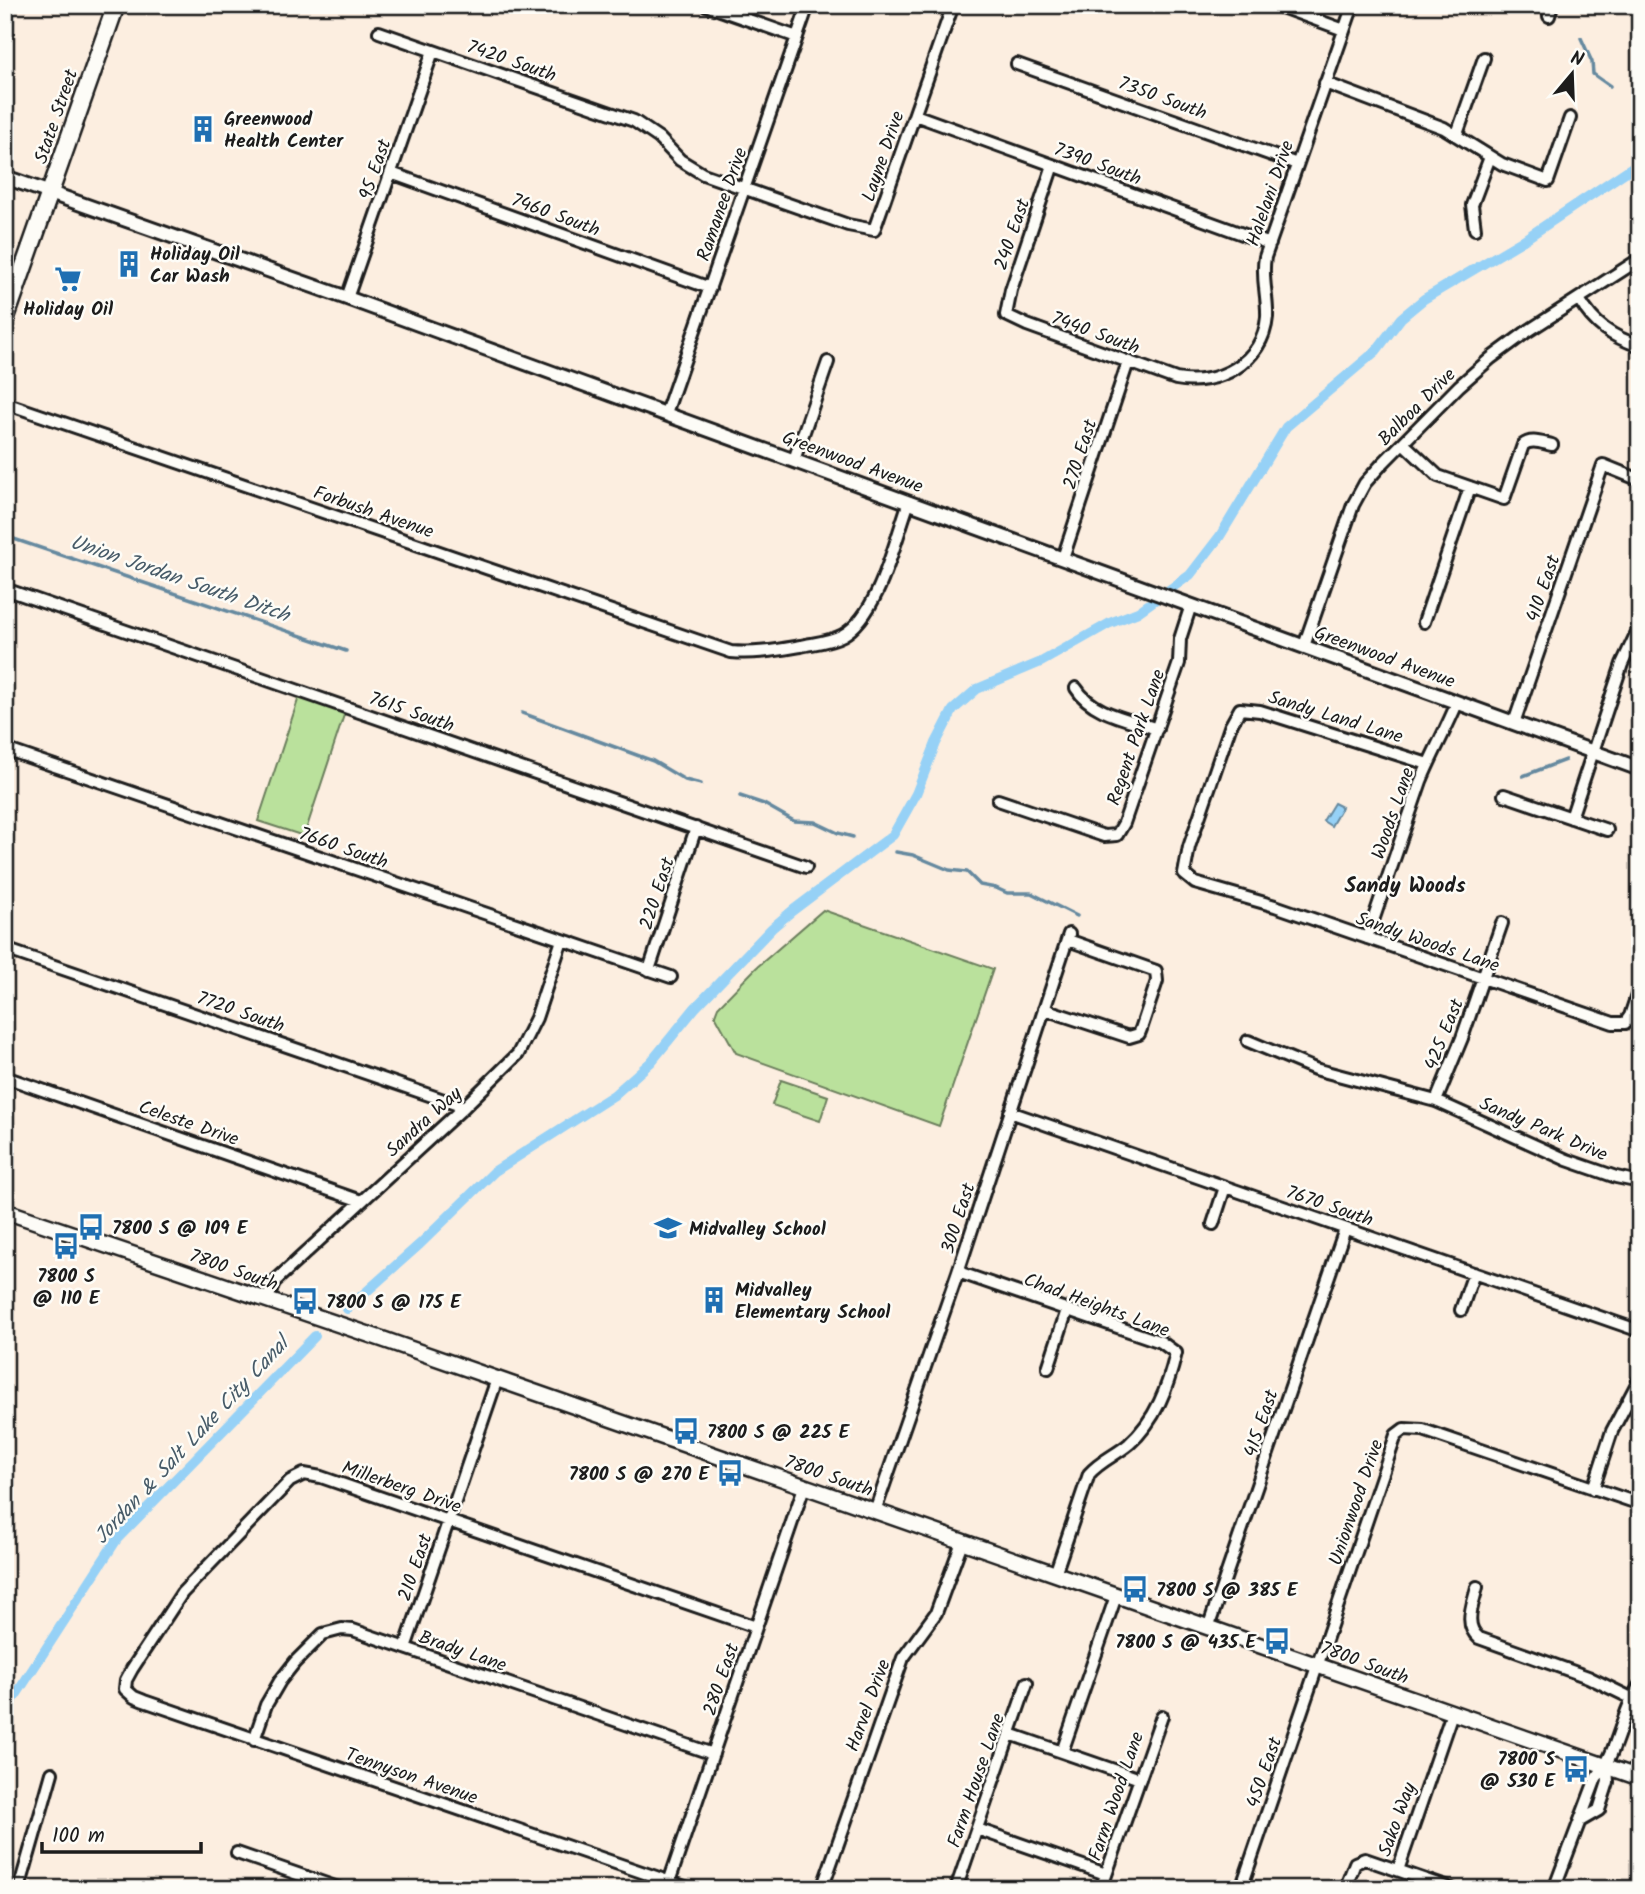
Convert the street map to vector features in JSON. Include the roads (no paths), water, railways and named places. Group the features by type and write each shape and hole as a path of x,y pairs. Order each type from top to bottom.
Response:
{"main road":[{"name":"State Street","path":"5,320 116,5"},
{"name":"7800 South","path":"5,1211 497,1379 1640,1778"}],"street":[{"path":"706,5 797,37"},
{"name":"Ramanee Drive","path":"666,413 808,5"},
{"name":"Layne Drive","path":"745,189 848,225 874,230 953,5"},
{"path":"1276,5 1344,30"},
{"name":"Halelani Drive","path":"1176,379 1194,382 1213,379 1241,365 1252,354 1261,338 1267,320 1262,272 1353,5"},
{"name":"7420 South","path":"379,32 634,121 647,128 691,168 745,189"},
{"name":"95 East","path":"347,298 433,51"},
{"path":"1457,134 1484,58"},
{"name":"7350 South","path":"1017,64 1297,164"},
{"path":"1325,83 1457,134 1502,164 1548,181 1570,118"},
{"name":"7390 South","path":"915,115 1270,244"},
{"path":"1475,229 1472,205 1490,157"},
{"name":"240 East","path":"1006,315 1011,290 1053,165"},
{"name":"7460 South","path":"391,173 710,288"},
{"name":"Greenwood Avenue","path":"5,177 666,413 1640,769"},
{"name":"Balboa Drive","path":"1304,646 1353,505 1365,484 1459,386 1491,358 1640,259"},
{"path":"1579,299 1593,320 1604,330 1640,346"},
{"name":"7440 South","path":"1006,315 1176,379"},
{"path":"794,460 828,362"},
{"name":"270 East","path":"1063,558 1128,362"},
{"name":"Forbush Avenue","path":"5,403 731,652 765,653 833,639 854,627 869,611 909,502"},
{"path":"1403,443 1431,472 1504,499 1523,445 1527,441 1552,445"},
{"name":"410 East","path":"1514,723 1603,465 1640,480"},
{"path":"1424,622 1470,487"},
{"name":"7615 South","path":"5,589 806,867"},
{"name":"Regent Park Lane","path":"998,800 1092,832 1114,837 1121,831 1179,663 1186,603"},
{"path":"1571,818 1622,664 1640,626"},
{"path":"1076,688 1082,699 1094,708 1157,729"},
{"name":"Woods Lane","path":"1367,938 1428,764 1445,734 1457,703"},
{"name":"Sandy Land Lane","path":"1184,874 1184,865 1230,727 1240,709 1260,711 1428,764"},
{"name":"7660 South","path":"5,749 671,977"},
{"path":"1504,795 1607,830"},
{"name":"220 East","path":"649,970 696,828"},
{"name":"Sandy Woods Lane","path":"1184,874 1195,883 1275,906 1613,1023 1625,1023 1640,986"},
{"name":"425 East","path":"1436,1101 1462,1038 1502,923"},
{"name":"300 East","path":"875,1511 958,1272 1010,1112 1044,1009 1068,937 1156,971 1157,981 1139,1034 1129,1037 1044,1009"},
{"name":"Sandra Way","path":"267,1301 274,1282 505,1069 527,1039 562,940"},
{"name":"7720 South","path":"5,949 464,1107"},
{"name":"Sandy Park Drive","path":"1248,1041 1315,1069 1436,1101 1567,1160 1616,1177 1640,1182"},
{"name":"Celeste Drive","path":"5,1077 361,1200"},
{"name":"7670 South","path":"1010,1112 1640,1331"},
{"path":"1213,1224 1225,1187"},
{"name":"415 East","path":"1208,1628 1345,1229"},
{"name":"Chad Heights Lane","path":"958,1272 1161,1342 1176,1353 1162,1397 1148,1423 1127,1446 1089,1474 1055,1574"},
{"path":"1461,1310 1474,1273"},
{"path":"1048,1368 1067,1310"},
{"path":"1593,1489 1612,1432 1640,1378"},
{"name":"210 East","path":"405,1648 497,1379"},
{"name":"Unionwood Drive","path":"1318,1666 1392,1445 1396,1435 1404,1429 1423,1430 1640,1504"},
{"name":"Millerberg Drive","path":"125,1689 132,1669 182,1593 290,1481 304,1474 321,1477 757,1627"},
{"name":"280 East","path":"669,1882 804,1487"},
{"name":"Harvel Drive","path":"822,1889 899,1667 911,1645 936,1612 962,1542"},
{"path":"1477,1587 1469,1624 1472,1632 1479,1638 1588,1677 1631,1698"},
{"path":"1062,1752 1116,1596"},
{"name":"Brady Lane","path":"254,1740 266,1705 280,1681 323,1634 332,1630 353,1630 713,1754"},
{"name":"450 East","path":"1241,1889 1318,1666"},
{"name":"Farm House Lane","path":"956,1889 1027,1683"},
{"path":"1554,1889 1596,1778 1607,1766 1631,1698 1640,1685"},
{"name":"Tennyson Avenue","path":"125,1689 144,1701 254,1740 691,1889"},
{"name":"Sako Way","path":"1345,1889 1352,1868 1360,1860 1365,1859 1398,1870 1451,1713"},
{"name":"Farm Wood Lane","path":"1101,1889 1162,1716"},
{"path":"1010,1734 1140,1779"},
{"path":"19,1889 52,1773"},
{"path":"977,1829 1106,1874"},
{"path":"237,1853 341,1889"},
{"path":"1398,1870 1452,1889"}],"water":[{"path":"1334,803 1342,807 1331,826 1323,821"}],"waterway":[{"path":"1581,38 1592,62 1593,74 1610,86"},
{"name":"Jordan & Salt Lake City Canal","path":"347,1309 420,1244 495,1171 614,1095 651,1062 695,1008 772,928 893,835 916,794 936,743 953,710 977,689 1041,662 1110,623 1138,612 1190,575 1220,536 1286,427 1376,351 1401,318 1424,299 1522,241 1640,162"},
{"name":"Union Jordan South Ditch","path":"5,536 346,651"},
{"name":"Union Jordan South Ditch","path":"522,713 653,761 685,780 701,784"},
{"name":"Union Jordan South Ditch","path":"1523,776 1565,760"},
{"name":"Union Jordan South Ditch","path":"740,796 764,804 794,821 815,822 853,837"},
{"name":"Union Jordan South Ditch","path":"896,852 913,855 949,870 967,872 980,885 1007,893 1031,893 1077,916"},
{"name":"Jordan & Salt Lake City Canal","path":"5,1712 117,1539 315,1336"}],"place":[{"name":"Greenwood Health Center","path":"203,129"},
{"name":"Holiday Oil Car Wash","path":"129,264"},
{"name":"Holiday Oil","path":"68,279"},
{"name":"7800 S @ 109 E","path":"91,1227"},
{"name":"Midvalley School","path":"668,1228"},
{"name":"7800 S @ 110 E","path":"66,1246"},
{"name":"Midvalley Elementary School","path":"714,1300"},
{"name":"7800 S @ 175 E","path":"305,1301"},
{"name":"7800 S @ 225 E","path":"686,1431"},
{"name":"7800 S @ 270 E","path":"730,1473"},
{"name":"7800 S @ 385 E","path":"1135,1589"},
{"name":"7800 S @ 435 E","path":"1277,1641"},
{"name":"7800 S @ 530 E","path":"1576,1769"}],"district":[{"name":"Sandy Woods","path":"1405,885"}]}
